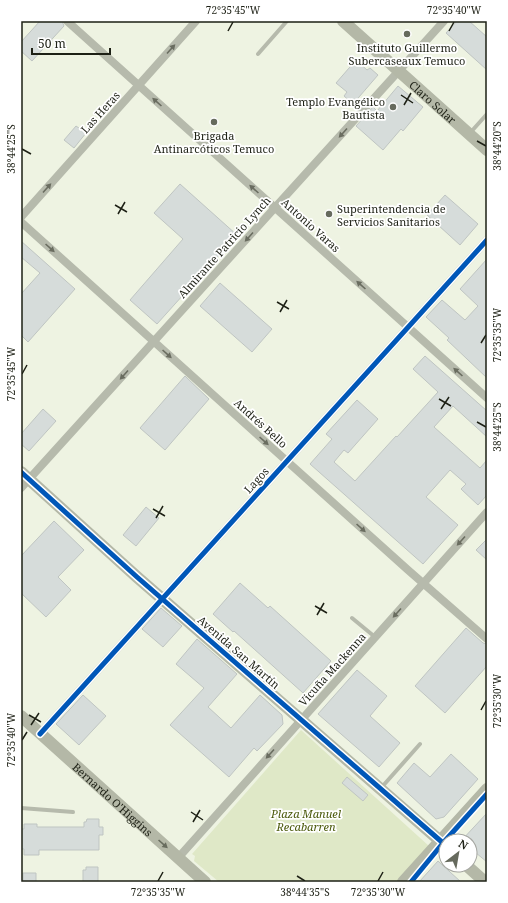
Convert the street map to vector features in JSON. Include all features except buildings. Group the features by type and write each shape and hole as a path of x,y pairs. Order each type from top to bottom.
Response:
{"main road":[{"name":"Claro Solar","path":"343,21 487,150"},
{"name":"Avenida San Martín","path":"25,475 162,599 438,839"},
{"name":"Bernardo O'Higgins","path":"21,716 205,882"},
{"path":"451,833 487,789"},
{"path":"404,882 438,848"},
{"path":"475,873 485,882"}],"street":[{"name":"Antonio Varas","path":"67,21 487,398"},
{"name":"Las Heras","path":"21,217 196,21"},
{"name":"Almirante Patricio Lynch","path":"21,488 25,475 154,342 444,21"},
{"name":"Andrés Bello","path":"21,222 423,584 487,639"},
{"name":"Lagos","path":"40,734 487,240"},
{"name":"Vicuña Mackenna","path":"178,858 487,512"}],"lane":[{"path":"258,54 287,21"},
{"path":"469,134 487,114"},
{"path":"352,618 375,637"},
{"path":"381,788 420,744"},
{"path":"21,808 73,812"}],"green space":[{"name":"Plaza Manuel Recabarren","path":"301,730 429,846 400,882 219,882 194,861 195,856 192,854"}],"cycle path":[{"path":"40,734 487,240"},
{"path":"21,472 137,577 438,839"},
{"path":"411,882 443,843 487,794"}],"place":[{"name":"Instituto Guillermo Subercaseaux Temuco","path":"407,34"},
{"name":"Templo Evangélico Bautista","path":"393,107"},
{"name":"Brigada Antinarcóticos Temuco","path":"214,122"},
{"name":"Superintendencia de Servicios Sanitarios","path":"329,214"}]}
